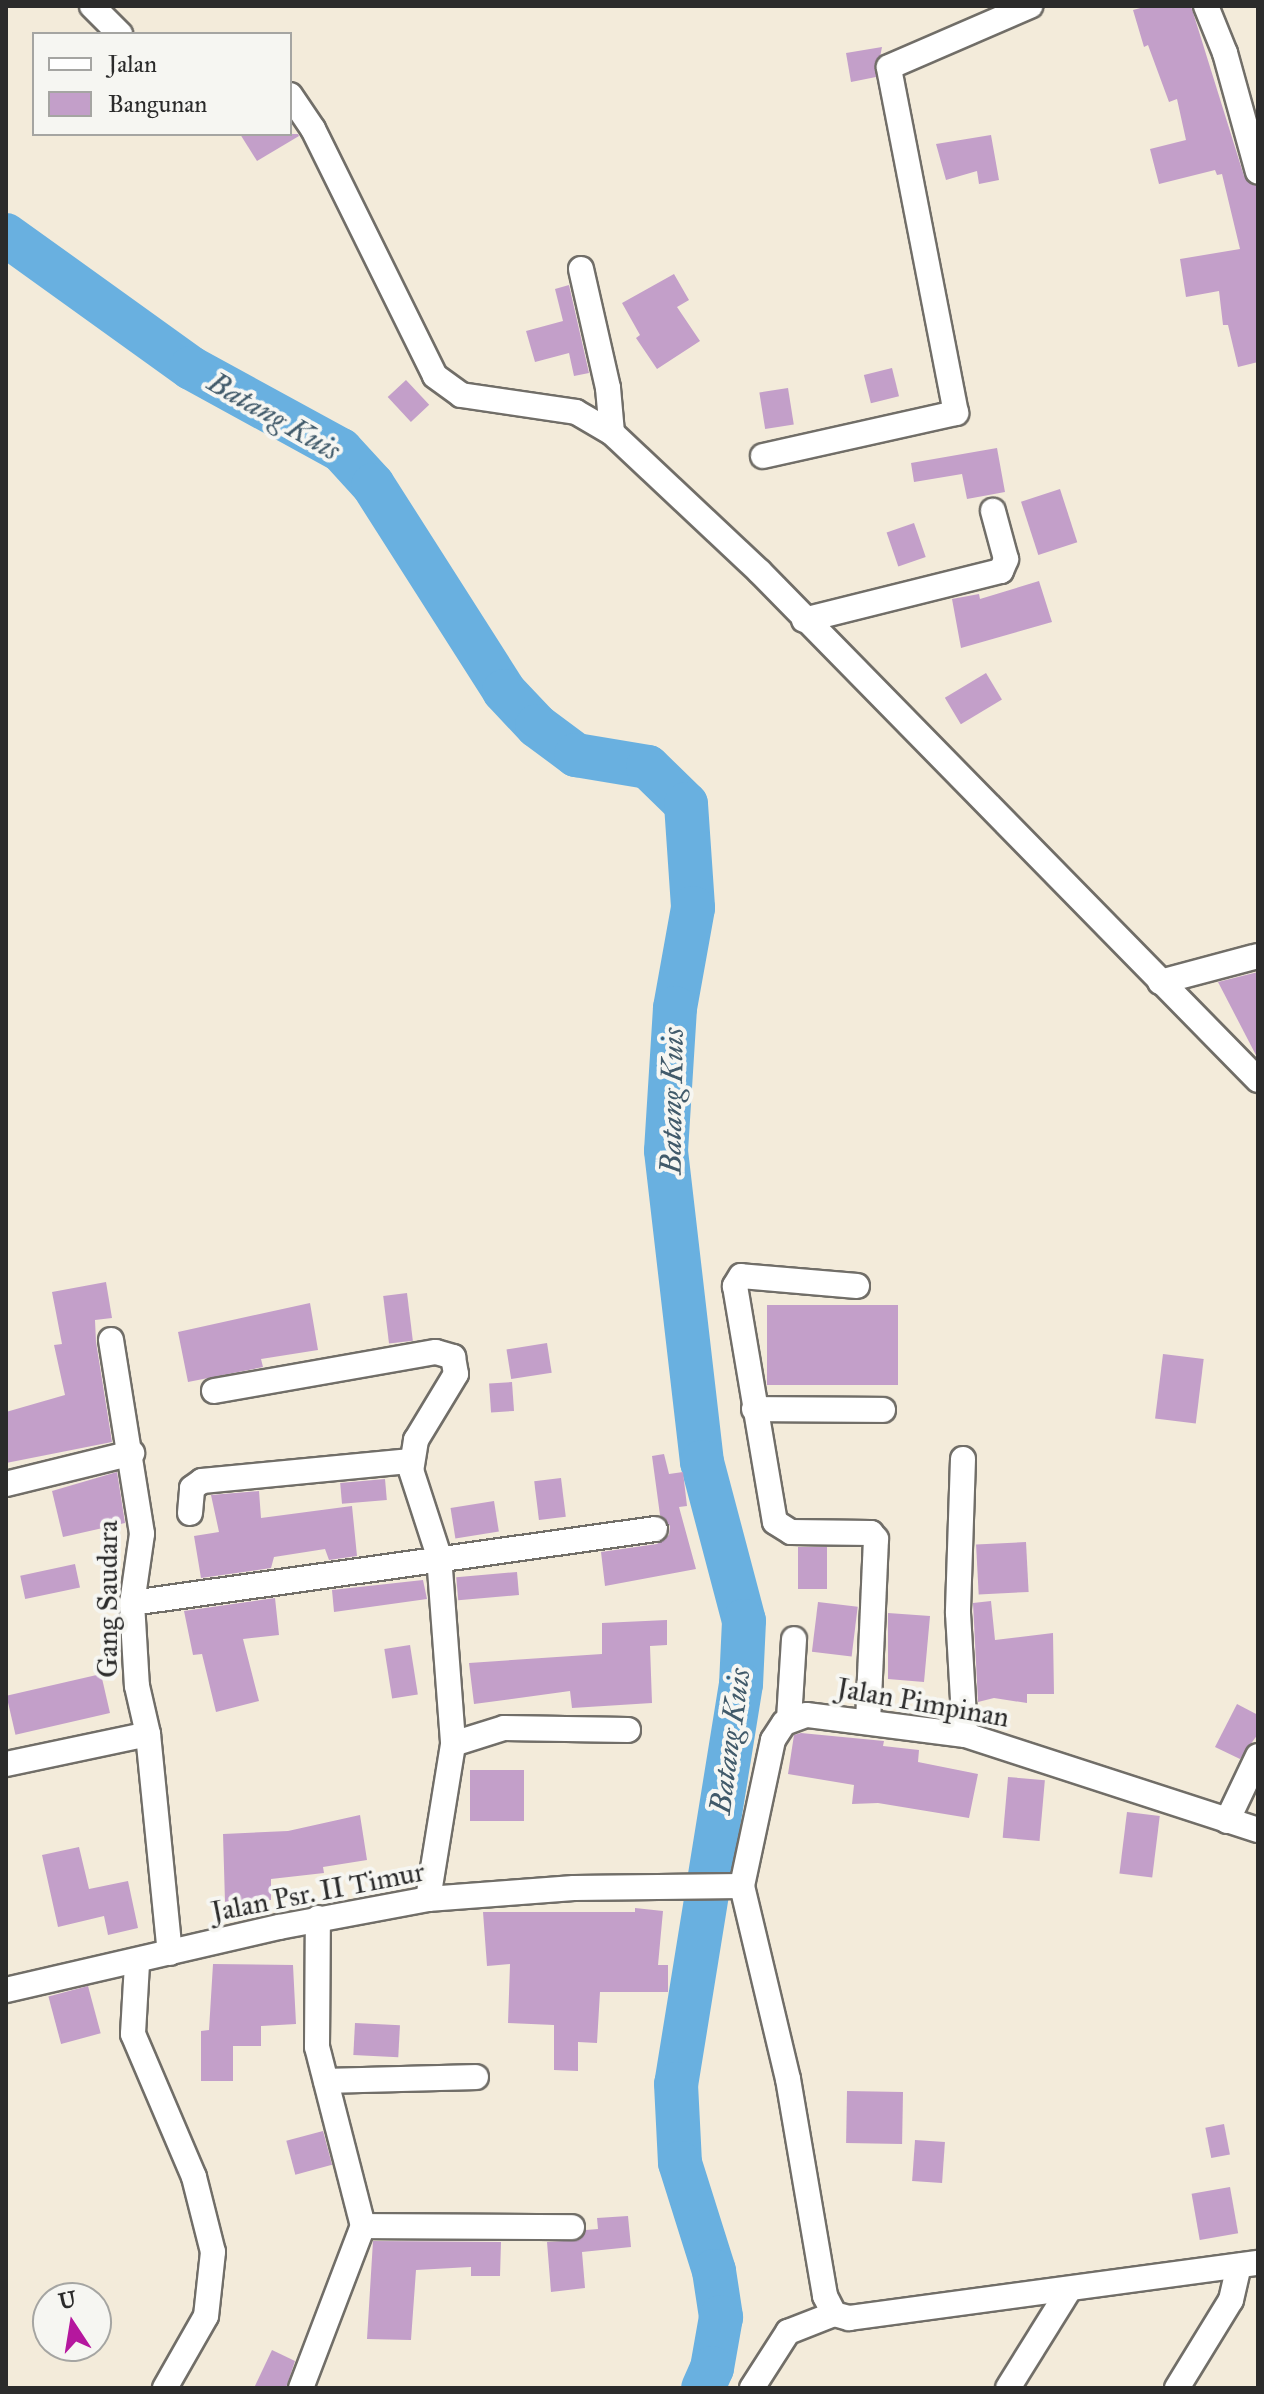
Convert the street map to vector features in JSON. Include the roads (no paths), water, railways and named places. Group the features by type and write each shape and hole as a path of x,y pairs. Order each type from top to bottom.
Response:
{"street":[{"path":"92,6 118,32"},
{"path":"763,456 956,413 889,67 1030,6"},
{"path":"1206,6 1225,53 1258,172"},
{"path":"292,98 313,129 435,376 461,395 576,412 612,433 804,620 1258,1080"},
{"path":"581,269 608,388 612,433"},
{"path":"804,620 1001,571 1006,559 993,511"},
{"path":"1160,982 1258,956"},
{"path":"857,1286 737,1278 754,1409 777,1525 791,1532 871,1533 876,1539 868,1722"},
{"name":"Gang Saudara","path":"111,1340 132,1453 142,1534 132,1603 137,1686 148,1734 170,1953"},
{"path":"214,1391 447,1353 456,1374 416,1440 411,1461 439,1556 453,1744 428,1899"},
{"path":"754,1409 883,1410"},
{"path":"6,1484 132,1453"},
{"path":"963,1459 958,1613 965,1735"},
{"path":"190,1513 192,1488 202,1481 411,1461"},
{"path":"132,1603 439,1556 655,1529"},
{"path":"794,1639 789,1719 771,1748 737,1885 788,2079 825,2296 834,2314"},
{"name":"Jalan Pimpinan","path":"789,1719 806,1715 965,1735 1258,1830"},
{"path":"453,1744 491,1729 628,1730"},
{"path":"6,1764 148,1734"},
{"path":"1227,1821 1258,1756"},
{"name":"Jalan Psr. II Timur","path":"6,1990 137,1964 170,1953 318,1918 428,1899 674,1885 737,1885"},
{"path":"301,2388 363,2226 316,2032 322,1979 318,1918"},
{"path":"137,1964 133,2034 194,2177 213,2252 206,2316 165,2388"},
{"path":"326,2081 476,2077"},
{"path":"363,2226 572,2227"},
{"path":"752,2388 788,2332 834,2314 849,2318 1249,2265"},
{"path":"1177,2388 1249,2265"},
{"path":"1008,2388 1069,2290"}],"waterway":[{"name":"Batang Kuis","path":"6,235 191,368 341,450 373,485 504,691 537,726 576,755 648,767 686,804 693,908 675,1008 666,1151 702,1462 744,1621 741,1684 676,2084 680,2163 714,2271 721,2317 712,2368 703,2388"}]}
